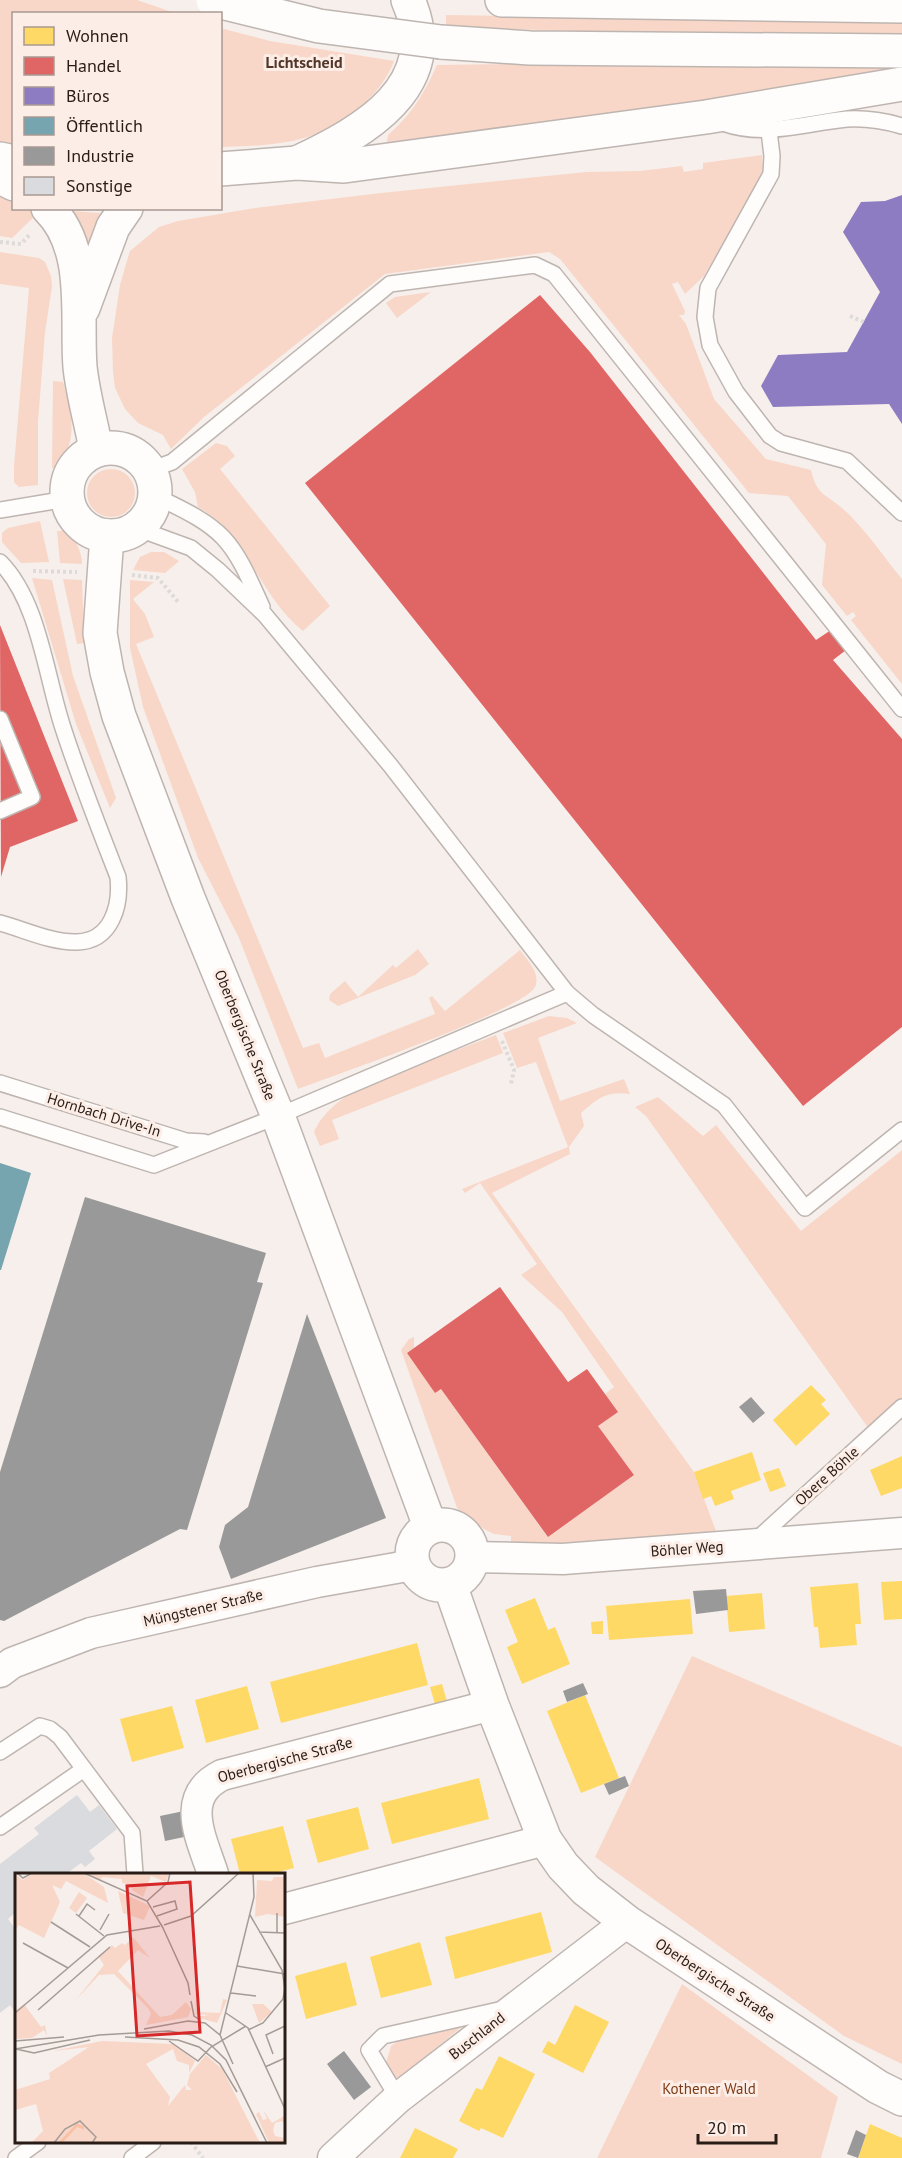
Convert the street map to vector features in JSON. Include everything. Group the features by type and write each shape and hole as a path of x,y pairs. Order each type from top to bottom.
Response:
{"main road":[{"path":"213,0 319,26 441,42 530,48 902,51"},
{"path":"297,163 359,132 393,102 408,76 417,47 415,16 408,0"},
{"path":"502,0 902,6"},
{"path":"222,169 297,163 344,166 706,117 902,84"},
{"path":"49,210 65,231 70,243 81,316 80,368 96,449"},
{"path":"81,316 109,238 125,210"},
{"path":"96,449 123,449 137,456 153,483 150,512 138,529 124,535 107,536 88,530 74,517 67,500 67,485 71,471 80,459 96,449"},
{"name":"Oberbergische Straße","path":"107,536 100,633 112,692 188,898 278,1116 430,1526"},
{"path":"430,1526 448,1526 463,1532 468,1539 472,1557 468,1571 450,1585 428,1582 413,1565 411,1552 414,1541 430,1526"},
{"name":"Oberbergische Straße","path":"450,1585 492,1705 545,1840 563,1866 586,1890 627,1922 878,2088 902,2099"}],"street":[{"name":"Böhler Weg","path":"472,1557 563,1559 902,1533"},
{"name":"Müngstener Straße","path":"0,1672 12,1664 91,1633 317,1582 413,1565"},
{"name":"Oberbergische Straße","path":"212,1873 196,1821 200,1793 208,1782 222,1775 492,1705"},
{"path":"285,1909 545,1840"},
{"name":"Buschland","path":"333,2158 398,2098 627,1922"}],"lane":[{"path":"706,117 734,127 769,131 849,119 902,126"},
{"path":"769,131 772,156 771,174 708,288 705,317 710,345 736,392 770,436 781,443 847,461 902,513"},
{"path":"265,615 237,552 227,539 213,526 153,483 172,462 390,284 535,265 554,274 902,709"},
{"path":"0,510 67,500"},
{"path":"138,529 191,548 218,570 265,615 390,765 567,993 593,1015 724,1104 805,1208 902,1130"},
{"path":"0,562 14,576 34,626 63,729 118,877 120,894 116,913 109,926 94,939 77,942 63,941 0,923"},
{"path":"0,719 32,797 0,811"},
{"path":"0,1117 154,1165 278,1116 567,993"},
{"name":"Hornbach Drive-In","path":"0,1083 186,1141 210,1142"},
{"name":"Obere Böhle","path":"752,1544 902,1407"},
{"path":"0,1752 40,1726 50,1729 60,1737 132,1833 135,1873"},
{"path":"0,1827 84,1769"},
{"path":"398,2098 369,2050 384,2036 516,2006"},
{"path":"16,2158 38,2143"},
{"path":"132,2158 152,2143"}],"path":[{"path":"0,242 21,244"},
{"path":"850,316 864,322"},
{"path":"55,572 80,573"},
{"path":"128,575 158,578 179,603"},
{"path":"495,1024 514,1070 511,1084"},
{"path":"192,2143 203,2158"}],"green space":[{"path":"0,0 137,0 172,12 12,12 12,147 0,144"},
{"path":"446,15 902,22 902,34 643,33 446,27"},
{"path":"222,29 270,41 394,61 380,87 359,108 342,120 310,136 294,141 222,147"},
{"path":"573,63 902,65 902,76 387,142 388,135 417,103 437,65"},
{"path":"762,155 763,173 704,276 685,294 678,282 672,284 685,311 684,315 679,315 686,324 714,399 766,459 811,470 816,485 822,493 858,524 902,579 902,684 851,620 856,616 853,612 847,616 822,585 826,544 788,496 749,493 560,259 549,252 385,274 204,417 171,449 163,435 138,423 125,409 115,388 112,338 120,285 130,251 159,227 178,221 255,208 381,193 586,172 640,171 682,166 684,172 703,169 703,163"},
{"path":"0,189 12,196 12,210 34,210 38,213 12,238 0,236"},
{"path":"71,211 100,213 87,257"},
{"path":"0,252 39,258 45,262 51,276 52,287 45,332 38,422 38,485 19,487 14,482 29,288 0,284"},
{"path":"431,292 397,318 386,303 395,297"},
{"path":"53,381 63,382 72,425 65,456 59,467 52,468"},
{"path":"216,443 227,446 235,456 220,469 330,606 303,631 275,601 229,534 215,519 198,507 195,492 182,469"},
{"path":"106,469 116,469 128,476 135,488 135,498 128,510 116,517 106,517 91,506 87,498 87,488 98,473"},
{"path":"40,521 49,562 21,563 2,542 2,533 8,528"},
{"path":"57,531 68,531 80,551 82,564 60,563"},
{"path":"151,552 164,552 179,561 165,573 133,570 140,557"},
{"path":"32,578 52,580 73,676 116,798 110,808 76,724"},
{"path":"63,579 82,580 84,643 77,644"},
{"path":"130,580 154,582 133,599 145,614 154,637 136,644 303,1048 319,1043 325,1058 435,1014 429,998 432,996 445,1011 520,950 535,972 535,987 523,997 498,1011 464,1026 298,1089 239,938 198,858 143,707 130,648"},
{"path":"418,949 429,964 415,975 338,1006 329,1000 330,994 345,981 358,997 393,965 396,968"},
{"path":"549,1016 567,1018 577,1023 538,1038 560,1101 624,1079 630,1094 609,1095 593,1103 581,1113 584,1126 569,1147 570,1154 492,1193 694,1472 716,1531 603,1546 511,1545 511,1536 494,1534 482,1528 457,1508 401,1350 409,1339 414,1337 414,1348 407,1353 435,1392 441,1389 548,1537 634,1475 598,1426 605,1394 614,1387 562,1312 521,1275 537,1264 480,1183 465,1193 462,1189 568,1147 536,1062 517,1068 503,1033"},
{"path":"496,1035 503,1053 332,1120 339,1139 320,1146 314,1132 318,1124 334,1106 360,1087"},
{"path":"658,1097 703,1136 716,1125 801,1231 902,1150 902,1399 869,1429 646,1116 635,1107"},
{"path":"692,1656 902,1747 902,2064 844,2036 595,1857"},
{"name":"Kothener Wald","path":"682,1984 838,2097 821,2158 597,2158"},
{"path":"470,2020 399,2079 393,2075 386,2063 391,2046 401,2039"}],"building: Wohnen":[{"path":"811,1385 826,1400 821,1404 830,1414 796,1446 773,1420"},
{"path":"752,1452 761,1480 731,1491 734,1499 715,1506 711,1496 703,1499 694,1472"},
{"path":"902,1456 902,1488 881,1496 870,1470"},
{"path":"779,1468 786,1486 770,1492 763,1473"},
{"path":"902,1581 902,1619 884,1620 881,1582"},
{"path":"858,1583 861,1624 855,1624 857,1645 820,1648 818,1627 814,1627 810,1587"},
{"path":"762,1593 765,1629 729,1632 726,1596"},
{"path":"535,1598 548,1630 555,1627 570,1664 522,1684 507,1647 518,1642 505,1610"},
{"path":"690,1599 693,1634 609,1640 606,1606"},
{"path":"603,1621 603,1634 592,1634 591,1622"},
{"path":"417,1643 428,1685 281,1723 270,1682"},
{"path":"442,1684 448,1705 436,1708 430,1687"},
{"path":"247,1686 259,1729 206,1743 195,1700"},
{"path":"585,1695 619,1778 581,1793 547,1711"},
{"path":"172,1706 184,1748 132,1762 120,1719"},
{"path":"479,1778 489,1819 392,1844 381,1803"},
{"path":"358,1807 369,1849 318,1863 306,1820"},
{"path":"283,1826 294,1868 275,1873 240,1873 231,1839"},
{"path":"541,1912 552,1952 455,1979 445,1937"},
{"path":"420,1942 432,1985 381,1998 370,1957"},
{"path":"346,1962 357,2005 306,2019 295,1976"},
{"path":"575,2005 609,2022 583,2073 542,2052 548,2041 555,2045"},
{"path":"499,2056 535,2074 503,2138 481,2128 479,2131 459,2121 476,2088 482,2090"},
{"path":"870,2124 902,2138 902,2158 858,2158"},
{"path":"415,2128 458,2149 453,2158 400,2158"}],"building: Handel":[{"path":"540,295 590,352 816,640 834,628 850,647 833,660 902,739 902,1027 803,1106 305,483"},
{"path":"0,625 78,821 10,847 1,877"},
{"path":"500,1287 568,1382 587,1369 618,1412 598,1426 634,1475 548,1537 441,1389 435,1393 407,1353"}],"building: Büros":[{"path":"902,195 902,424 889,404 773,407 761,386 778,355 847,352 880,292 843,232 861,202 885,201"}],"building: Öffentlich":[{"path":"0,1163 31,1173 1,1270 0,1270"}],"building: Industrie":[{"path":"85,1197 266,1253 257,1282 263,1283 187,1530 180,1529 4,1621 0,1620 0,1472"},
{"path":"307,1314 386,1518 231,1579 219,1547 225,1525 248,1507"},
{"path":"751,1397 765,1413 753,1423 739,1407"},
{"path":"726,1589 728,1610 696,1614 693,1591"},
{"path":"583,1683 588,1694 567,1702 563,1691"},
{"path":"625,1776 629,1786 609,1795 604,1784"},
{"path":"184,1811 189,1836 165,1841 160,1816"},
{"path":"344,2051 371,2087 354,2100 327,2064"},
{"path":"856,2130 866,2135 858,2158 847,2154"}],"building: Sonstige":[{"path":"77,1795 90,1812 99,1805 117,1829 89,1851 95,1859 85,1867 81,1863 67,1873 15,1873 15,1913 8,1919 15,1929 15,2012 10,2005 0,2013 0,1864 39,1834 34,1828"}],"district":[{"name":"Lichtscheid","path":"304,62"}]}
